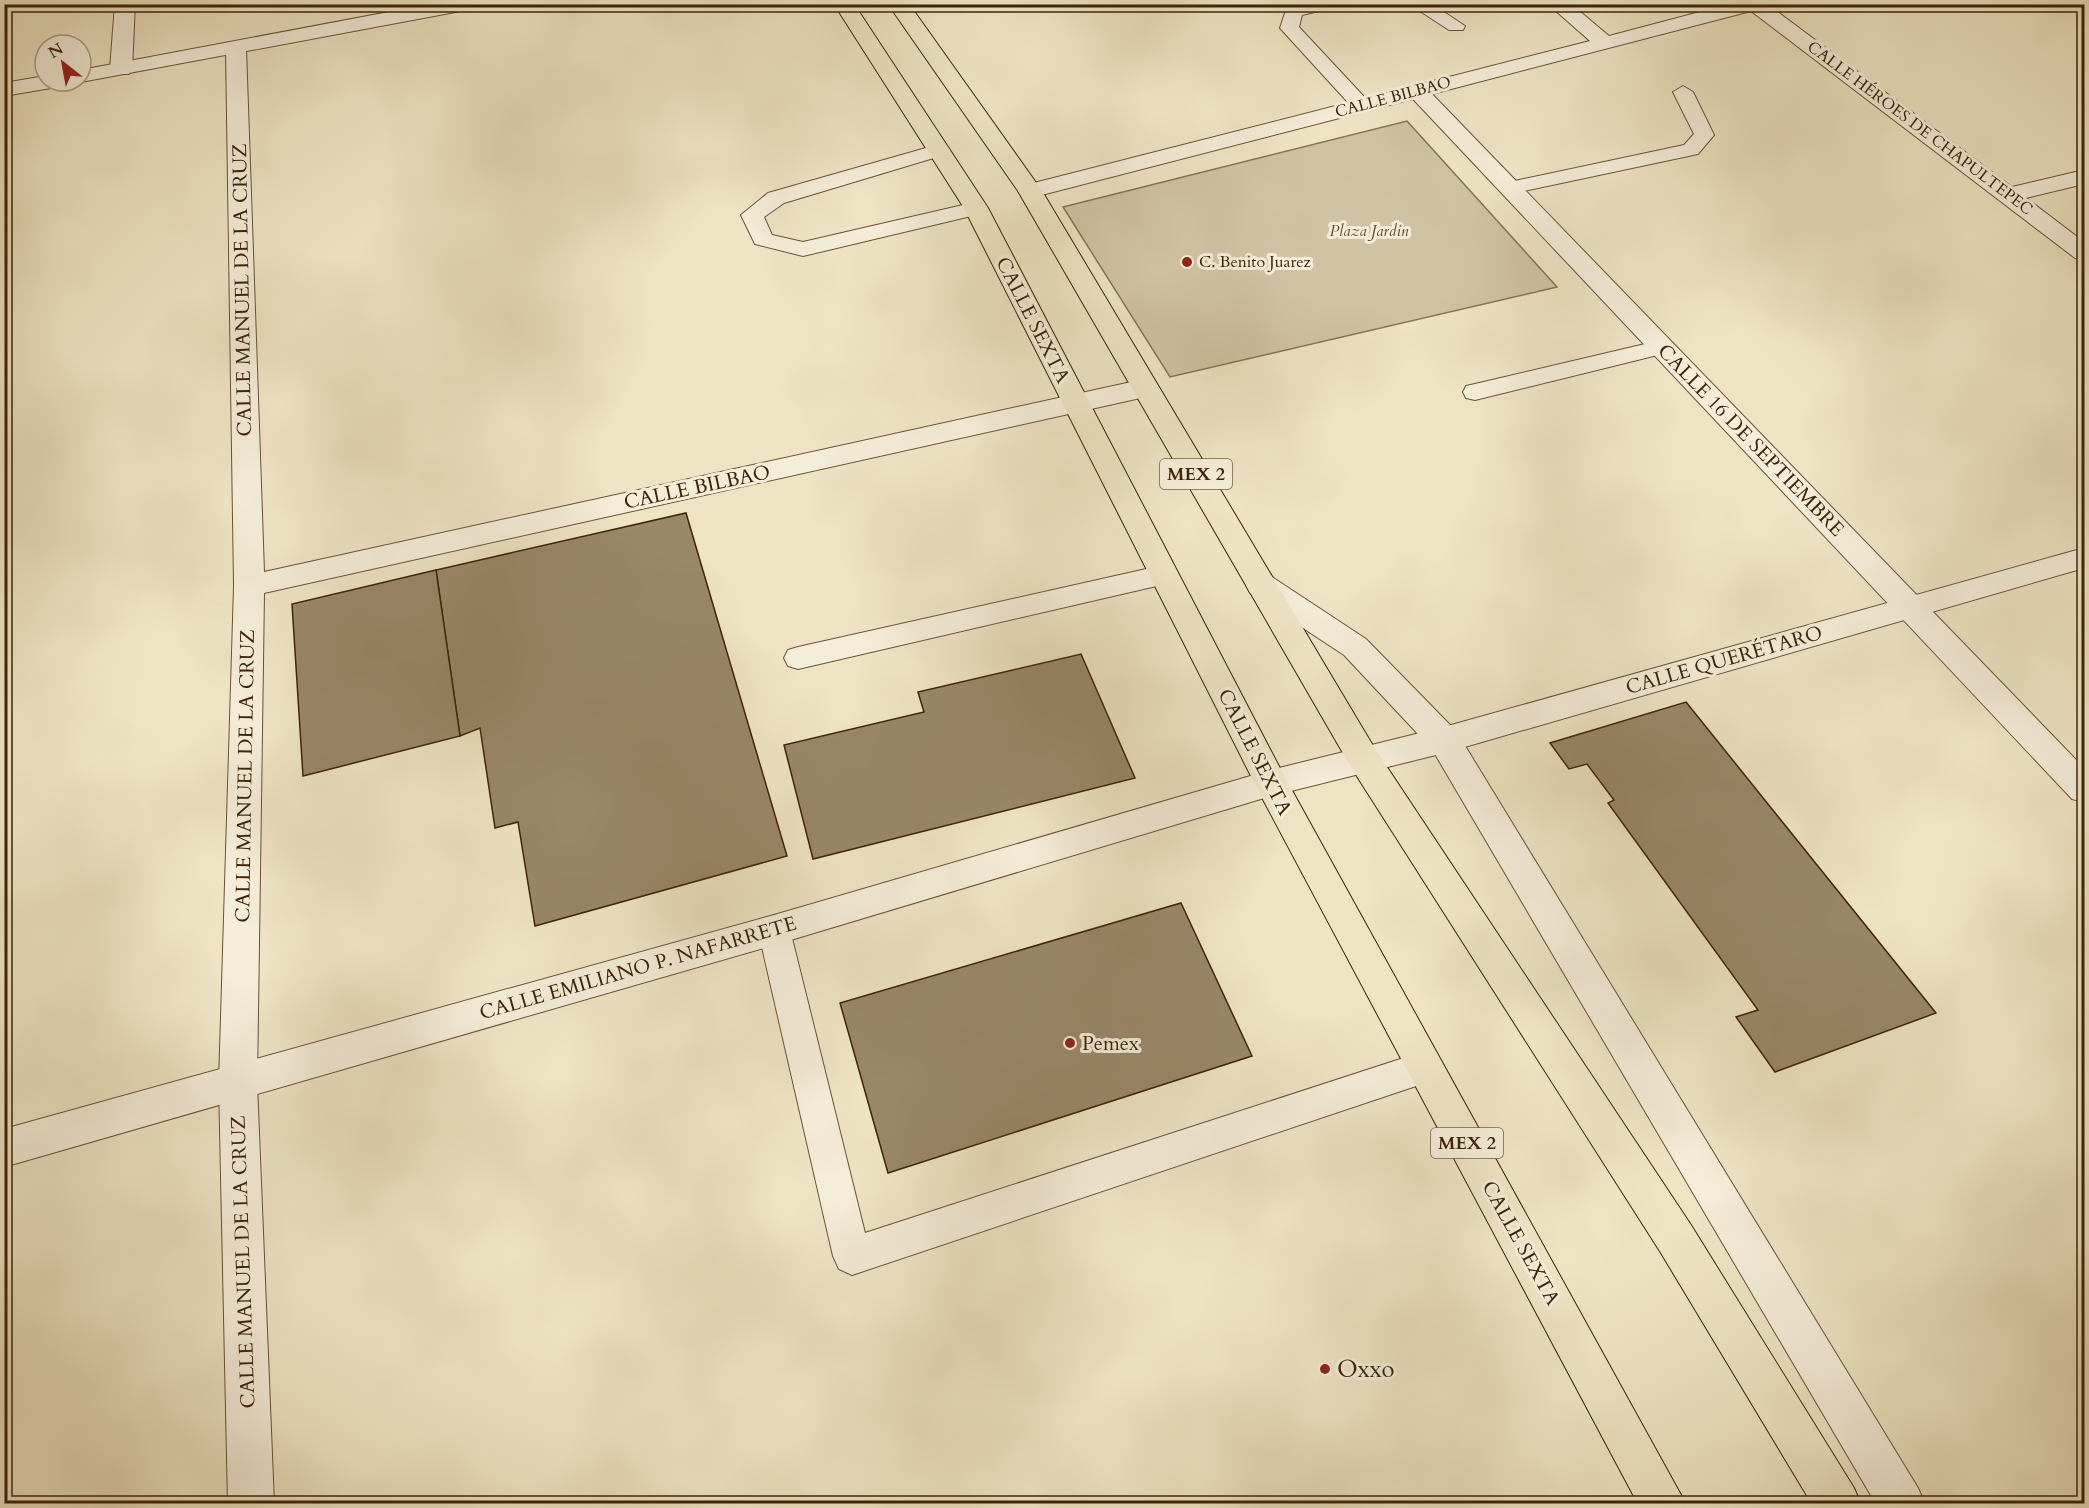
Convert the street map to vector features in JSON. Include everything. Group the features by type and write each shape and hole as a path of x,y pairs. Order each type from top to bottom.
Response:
{"main road":[{"name":"CALLE SEXTA","path":"844,4 976,208 1271,783 1663,1503"},
{"name":"MEX 2","path":"897,4 1030,190 1363,758 1676,1239 1838,1503"}],"street":[{"path":"121,69 125,4"},
{"path":"93,74 466,4"},
{"path":"1558,4 1604,42"},
{"name":"CALLE BILBAO","path":"1030,190 1756,5"},
{"name":"CALLE HÉROES DE CHAPULTEPEC","path":"1756,5 2085,253"},
{"name":"CALLE MANUEL DE LA CRUZ","path":"236,48 249,586 237,1083 251,1503"},
{"path":"4,90 33,85"},
{"name":"CALLE 16 DE SEPTIEMBRE","path":"1417,91 2085,789"},
{"path":"2009,195 2085,177"},
{"name":"CALLE BILBAO","path":"249,586 1145,388"},
{"name":"CALLE QUERÉTARO","path":"1363,758 1444,740 2085,558"},
{"path":"1261,585 1355,647 1444,740 1902,1503"},
{"name":"CALLE EMILIANO P. NAFARRETE","path":"4,1148 774,930 1363,758"}],"lane":[{"path":"1326,4 1294,11 1289,28 1361,105"},
{"path":"1418,4 1456,26"},
{"path":"1510,188 1691,150 1704,135 1683,92"},
{"path":"940,150 776,198 752,215 763,239 803,249 976,208"},
{"path":"1475,392 1662,347"},
{"path":"798,658 1164,575"},
{"path":"774,930 852,1256 1425,1067"}],"green space":[{"name":"Plaza Jardin","path":"1407,121 1557,287 1170,377 1063,207"}],"building":[{"path":"686,513 787,856 535,926 518,822 495,828 480,728 460,736 436,570"},
{"path":"436,570 460,736 303,776 292,604"},
{"path":"1081,654 1135,778 813,859 784,745 924,712 918,692"},
{"path":"1686,702 1936,1013 1775,1072 1736,1017 1758,1010 1608,803 1614,800 1587,764 1569,769 1550,743"},
{"path":"1181,903 1252,1056 888,1173 840,1003"}],"place":[{"name":"C. Benito Juarez","path":"1187,262"},
{"name":"Pemex","path":"1070,1043"},
{"name":"Oxxo","path":"1325,1369"}]}
